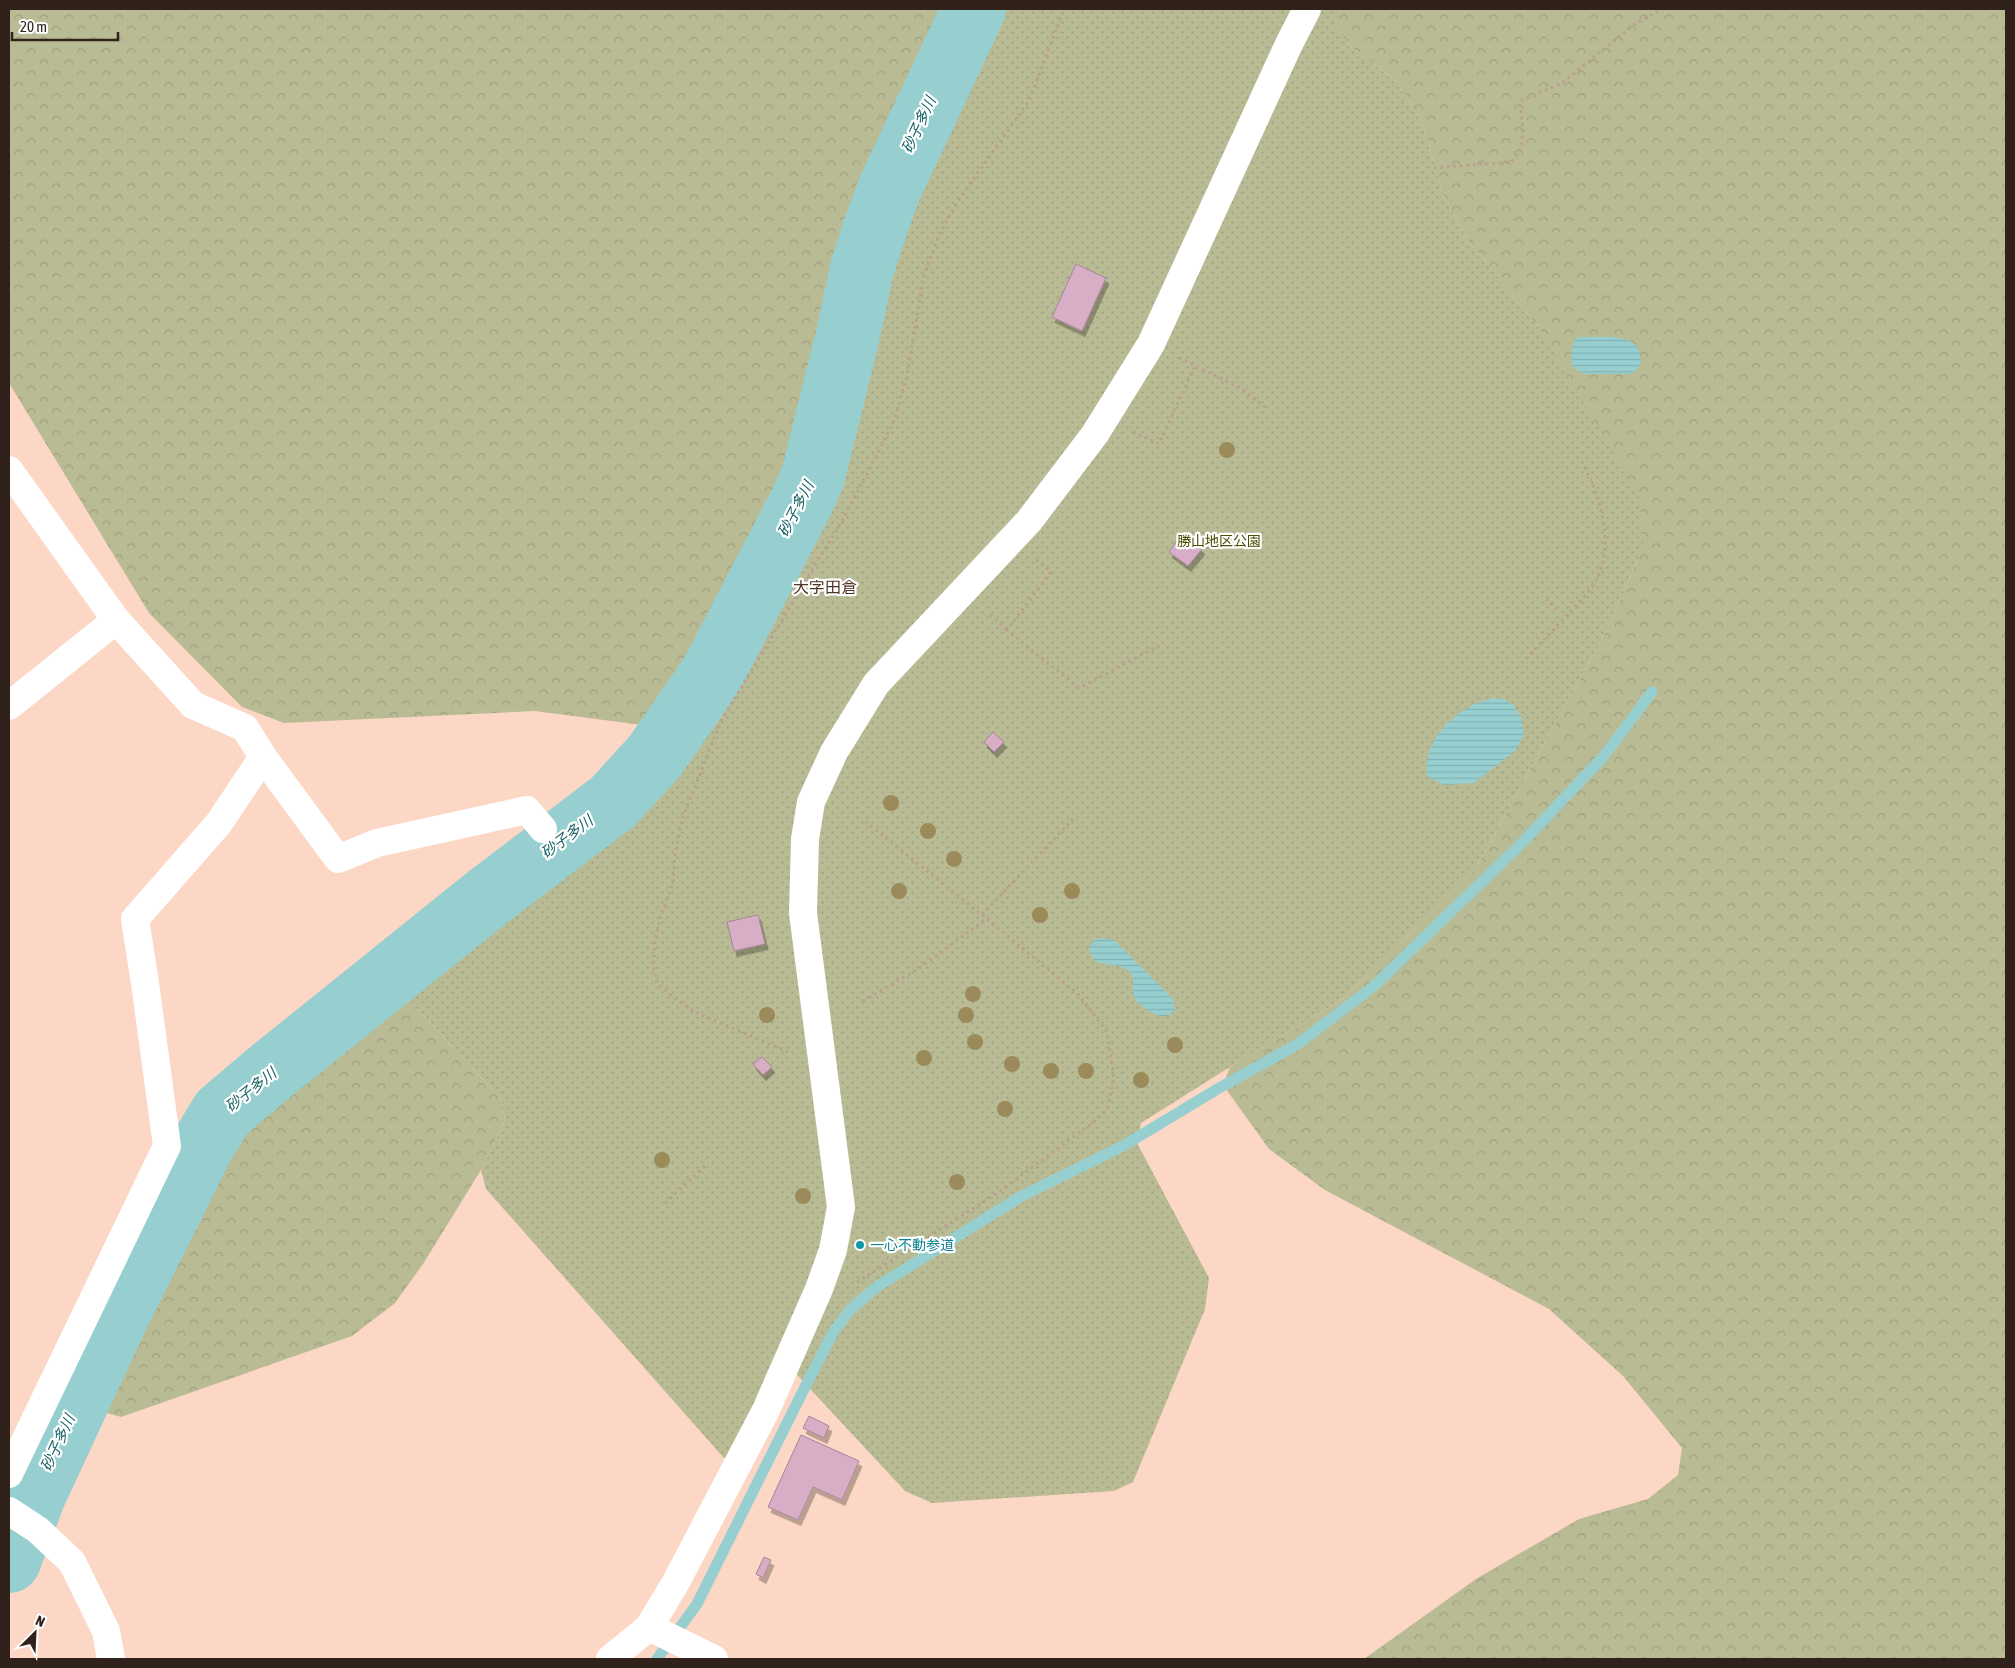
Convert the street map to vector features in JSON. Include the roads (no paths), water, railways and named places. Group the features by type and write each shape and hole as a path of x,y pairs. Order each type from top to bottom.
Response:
{"street":[{"path":"610,1659 649,1627 676,1582 766,1410 819,1289 833,1250 841,1207 803,913 805,838 811,802 834,752 876,684 1029,521 1095,434 1151,344 1289,44 1307,9"},
{"path":"9,470 116,620 193,705 246,728 263,757 338,859 377,843 527,810 543,829"},
{"path":"9,706 116,620"},
{"path":"9,1474 167,1146 146,983 135,919 219,823 263,757"},
{"path":"9,1511 38,1530 72,1562 106,1631 111,1659"},
{"path":"649,1627 714,1659"}],"water":[{"path":"1609,337 1629,341 1637,348 1641,362 1637,369 1630,374 1583,374 1572,366 1571,358 1576,338"},
{"path":"1494,698 1505,700 1514,706 1521,717 1524,734 1516,750 1474,783 1445,785 1427,776 1427,762 1430,749 1446,725 1468,708"},
{"path":"1096,938 1114,940 1173,999 1175,1009 1171,1014 1162,1016 1154,1014 1138,1003 1133,992 1132,976 1126,969 1121,966 1104,964 1094,960 1089,948"}],"waterway":[{"name":"砂子多川","path":"9,1561 34,1495 117,1316 201,1148 222,1113 488,897 613,802 655,756 712,674 801,503 813,476 847,339 862,269 875,228 889,190 974,9"},
{"path":"657,1659 697,1604 809,1379 834,1331 850,1310 875,1288 1020,1197 1123,1146 1219,1088 1298,1044 1374,986 1520,845 1603,757 1652,692"}],"place":[{"name":"一心不動参道","path":"860,1245"}],"district":[{"name":"大字田倉","path":"825,587"}],"park label":[{"name":"勝山地区公園","path":"1219,541"}]}
